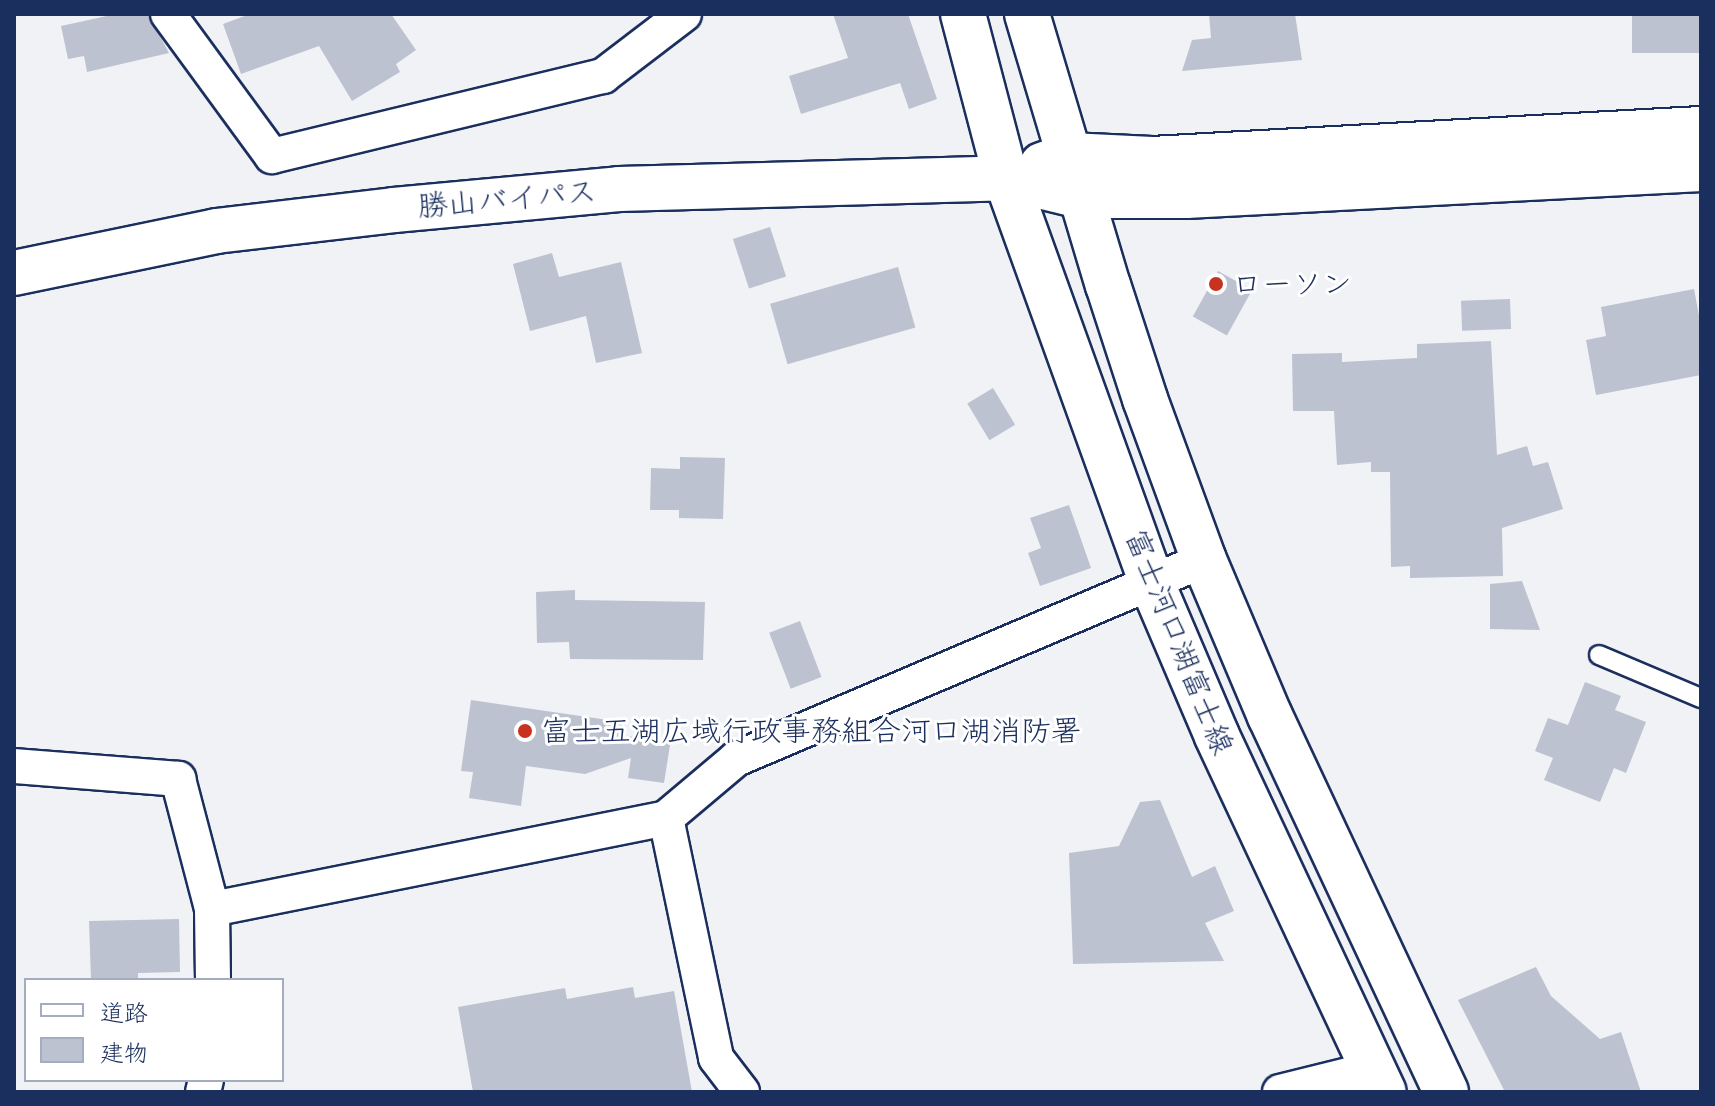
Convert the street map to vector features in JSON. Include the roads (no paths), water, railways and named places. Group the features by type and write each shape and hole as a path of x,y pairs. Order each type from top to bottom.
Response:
{"main road":[{"name":"富士河口湖富士線","path":"963,14 1006,178 1151,581 1217,736 1379,1080"},
{"name":"富士河口湖富士線","path":"1027,14 1145,399 1204,560 1270,716 1446,1092"},
{"path":"1006,178 1075,176 1152,159 1701,129"},
{"path":"1075,176 1186,196 1701,169"},
{"name":"勝山バイパス","path":"14,273 216,231 394,210 619,189 1006,178"}],"street":[{"path":"168,14 272,156 603,76 684,14"},
{"path":"212,909 666,818 736,759 1204,560"},
{"path":"14,766 178,779 212,909 213,978"},
{"path":"666,818 716,1058 742,1092"},
{"path":"1280,1092 1379,1080"}],"lane":[{"path":"1599,655 1701,698"}],"place":[{"name":"ローソン","path":"1216,284"},
{"name":"富士五湖広域行政事務組合河口湖消防署","path":"525,731"}]}
